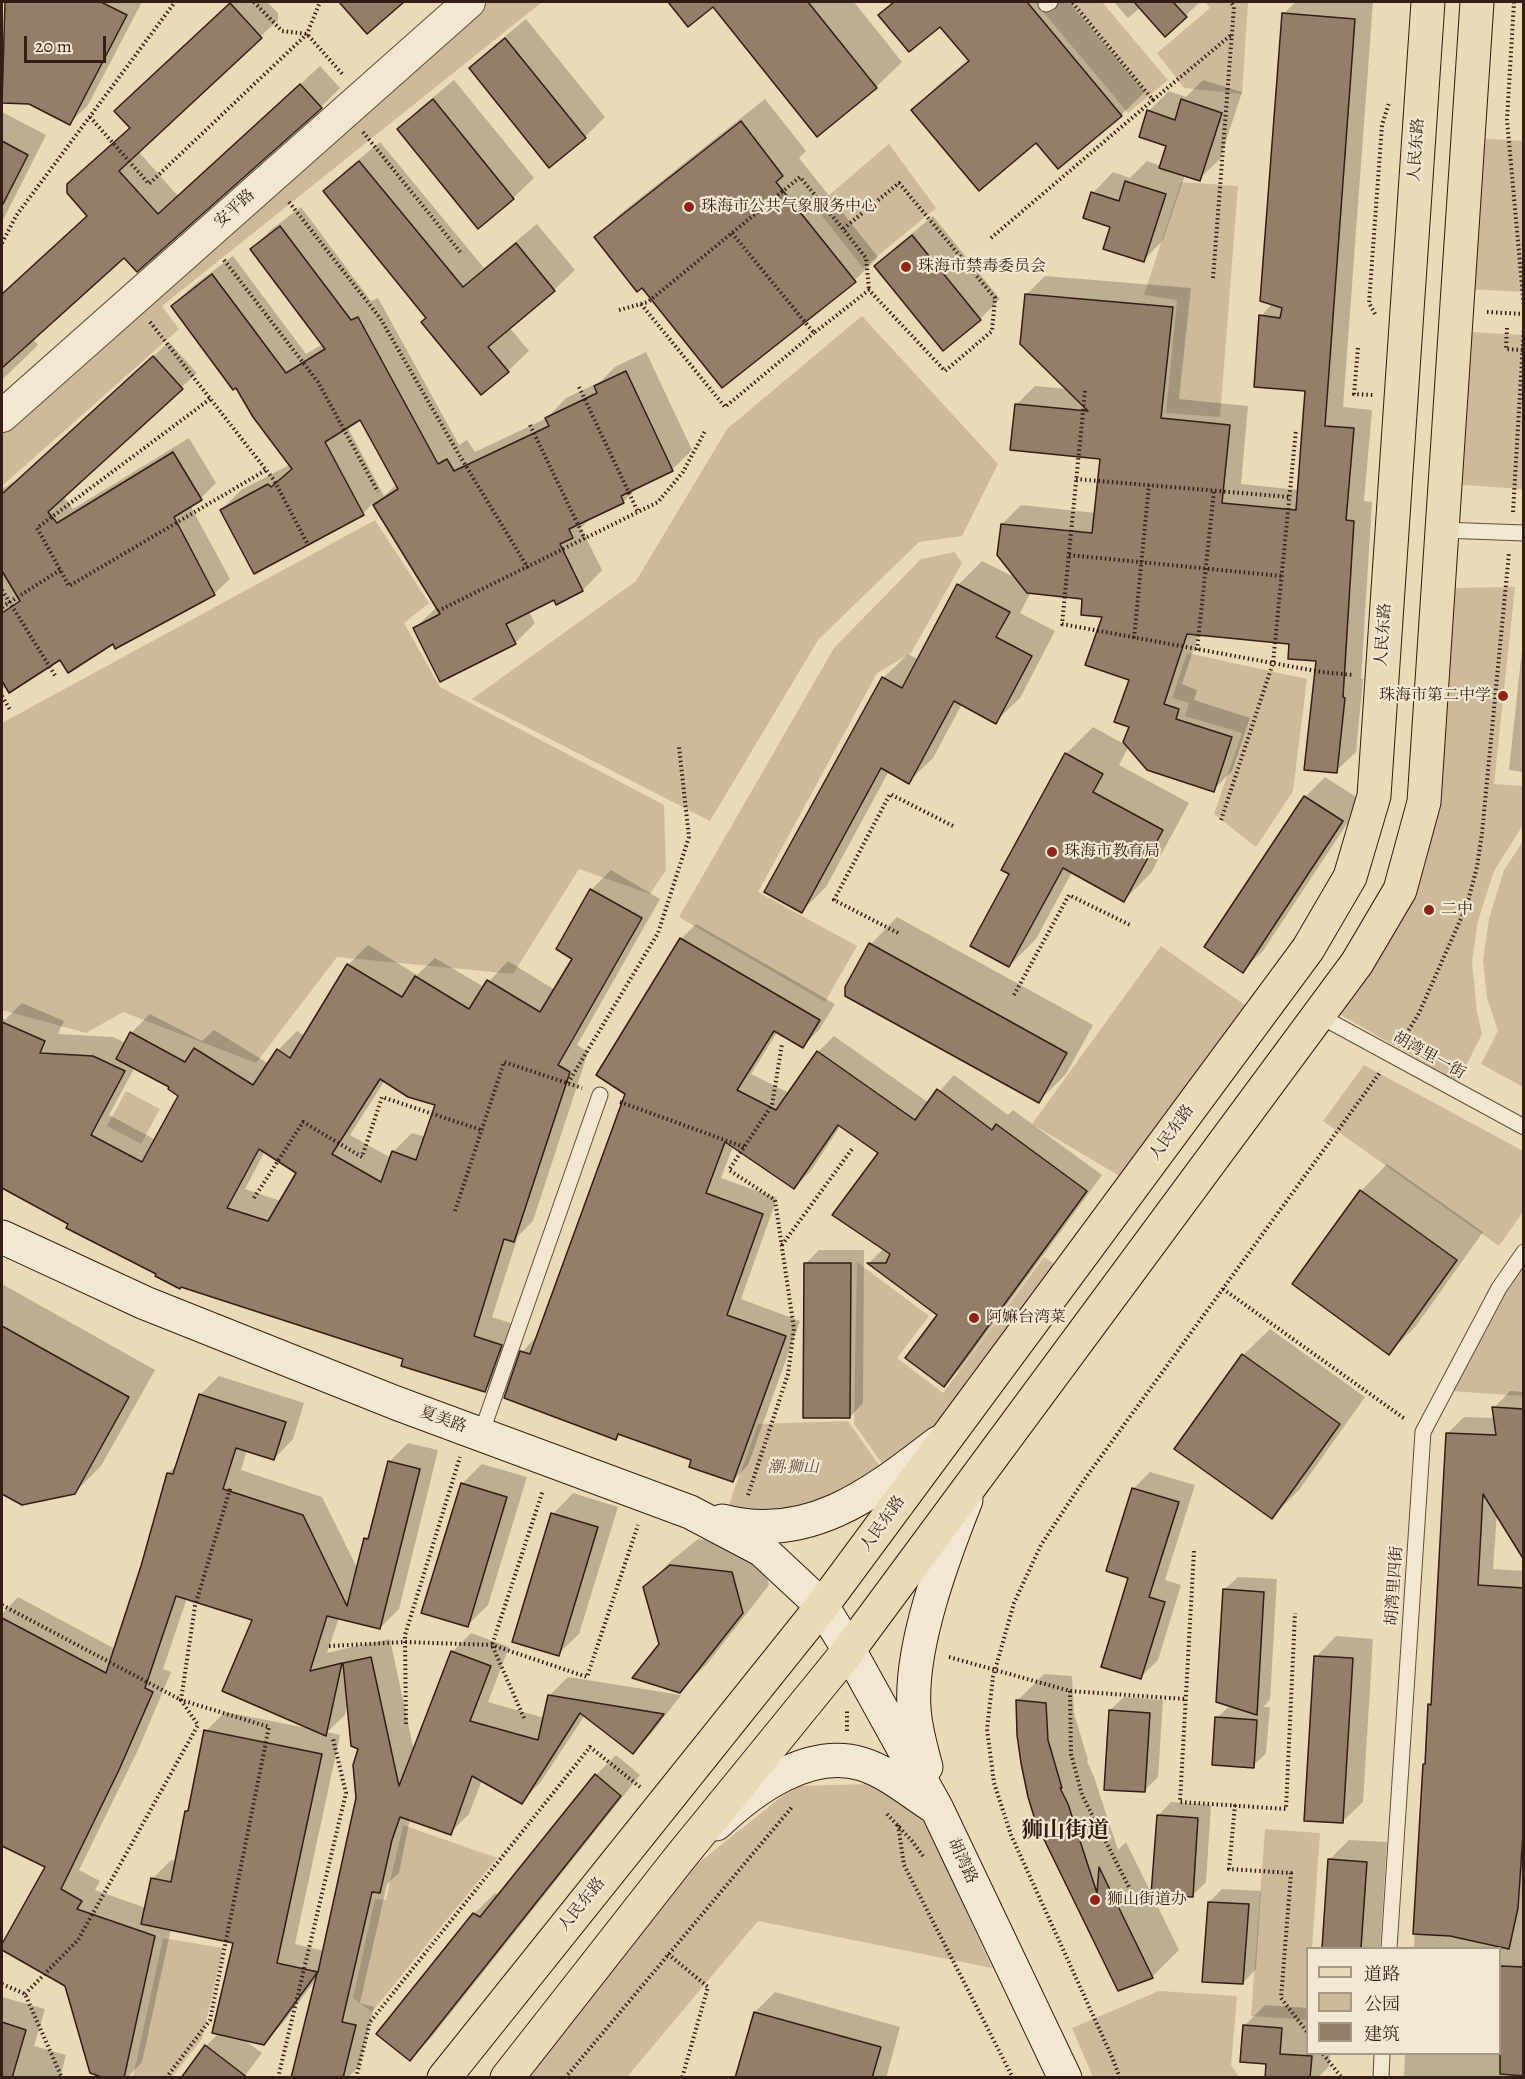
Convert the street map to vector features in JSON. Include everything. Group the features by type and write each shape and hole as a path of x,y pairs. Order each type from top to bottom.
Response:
{"main road":[{"name":"人民东路","path":"444,2078 822,1606 1308,949 1350,878 1374,796 1428,2"},
{"path":"507,2078 678,1860 849,1650 1357,963 1400,890 1424,802 1477,2"}],"street":[{"name":"安平路","path":"2,416 469,2"},
{"name":"夏美路","path":"2,1237 146,1303 475,1432 690,1512 762,1550 822,1606 849,1650"},
{"path":"690,1512 730,1523 761,1527 780,1527 803,1523 831,1512 888,1480 949,1435"},
{"path":"937,1809 921,1750 914,1708 919,1649 937,1578 973,1482"},
{"name":"胡湾路","path":"849,1650 937,1809 1065,2078"},
{"path":"678,1860 723,1817 786,1773 810,1764 830,1760 855,1763 879,1772 937,1809"}],"lane":[{"path":"1442,530 1517,533"},
{"name":"胡湾里一街","path":"1318,1015 1524,1127"},
{"path":"475,1432 600,1095"},
{"name":"胡湾里四街","path":"1389,1947 1423,1432 1499,1288 1524,1252"},
{"path":"1381,2078 1383,2055"}],"path":[{"path":"2,243 16,216 175,2"},
{"path":"254,2 282,32 308,34"},
{"path":"90,117 149,184 308,34 320,2"},
{"path":"1072,2 1153,100"},
{"path":"1213,278 1234,8 1232,2"},
{"path":"1514,2 1507,120 1524,308"},
{"path":"308,34 354,104 461,253"},
{"path":"991,238 1232,35"},
{"path":"1379,322 1369,303 1382,125 1392,96"},
{"path":"270,177 380,318 528,568"},
{"path":"619,310 648,303 800,177 866,258 869,290 945,371 992,331 995,298 899,183 843,229"},
{"path":"732,233 814,333"},
{"path":"205,235 318,382 378,492"},
{"path":"641,304 725,407 869,290"},
{"path":"133,300 274,480 307,543"},
{"path":"1456,311 1524,314"},
{"path":"1120,2078 1011,1835 994,1783 987,1729 995,1669 1014,1603 1041,1545 1084,1480 1392,1056 1419,1013 1467,905 1477,867 1482,832 1517,533 1524,325"},
{"path":"1507,328 1506,349 1522,350"},
{"path":"1358,348 1354,394 1374,395 1375,384"},
{"path":"579,387 638,512"},
{"path":"1085,391 1062,624 1321,672 1382,677"},
{"path":"210,399 37,528 69,586 266,470"},
{"path":"530,425 585,539"},
{"path":"1221,820 1273,663 1296,430"},
{"path":"438,611 658,502 683,472 705,431"},
{"path":"1076,479 1289,497"},
{"path":"1134,638 1149,485"},
{"path":"1197,650 1214,491"},
{"path":"1069,555 1281,576"},
{"path":"2,607 60,570"},
{"path":"2,590 56,677"},
{"path":"2,696 10,710"},
{"path":"568,1083 658,933 689,837 679,747"},
{"path":"898,933 834,900 890,794 955,827"},
{"path":"1014,995 1069,895 1130,925"},
{"path":"747,1496 788,1374 794,1329 775,1200 729,1170 772,1105 782,1044"},
{"path":"254,1197 303,1122 362,1158 382,1097 482,1130"},
{"path":"782,1245 852,1149"},
{"path":"1223,1289 1423,1432"},
{"path":"406,1724 405,1635 475,1432"},
{"path":"524,1718 492,1645 553,1461"},
{"path":"25,1994 78,1940 198,1725 181,1700 195,1606 231,1486"},
{"path":"329,1646 405,1642 492,1645 586,1677 648,1496"},
{"path":"1194,1551 1180,1802 1286,1809 1295,1613"},
{"path":"2,1605 181,1700 269,1727 210,2019 166,2078"},
{"path":"919,1649 1070,1691 1185,1699"},
{"path":"1070,1691 1071,1754 1082,1795 1131,1892"},
{"path":"278,2078 346,1793 333,1739"},
{"path":"356,2078 370,2022 591,1747 663,1805"},
{"path":"565,2078 795,1804"},
{"path":"1234,1805 1229,1869 1291,1873 1281,1998 1306,2030"},
{"path":"880,1808 898,1824 924,1858"},
{"path":"898,1824 904,1865 1013,2078"},
{"path":"668,1954 708,1988 682,2078"},
{"path":"2,1984 25,1994 62,2078"},
{"path":"1324,2055 1342,2078"}],"green space":[{"path":"475,2 542,2 162,306 179,329 2,486 2,424"},
{"path":"1035,2 1102,2 1168,80 1128,113"},
{"path":"1205,2 1248,2 1242,94 1184,88 1157,53 1210,8"},
{"path":"1476,138 1523,141 1523,292 1467,289"},
{"path":"889,144 936,208 863,268 815,207"},
{"path":"1181,182 1238,186 1220,417 1166,413 1177,300 1144,295"},
{"path":"862,316 998,464 962,536 919,542 818,640 710,821 472,699 636,581 727,429"},
{"path":"1472,332 1523,335 1523,489 1462,485"},
{"path":"375,520 429,603 404,623 440,687 664,805 666,870 650,894 579,869 513,974 337,957 256,1063 123,1012 86,1033 2,1010 2,723"},
{"path":"955,552 962,563 911,653 877,673 758,892 857,946 825,1002 679,917 834,648 921,559"},
{"path":"1515,587 1494,784 1523,786 1523,825 1494,871 1478,921 1472,962 1477,1012 1482,1034 1458,1082 1341,1015 1408,898 1450,588"},
{"path":"1187,653 1307,679 1293,791 1256,847 1214,814 1242,733 1185,716 1189,703 1172,698"},
{"path":"1523,841 1523,1087 1481,1064 1498,1031 1487,998 1483,960 1489,919 1504,870"},
{"path":"1161,946 1252,1010 1128,1181 1032,1124"},
{"path":"1364,1065 1523,1151 1523,1212 1499,1246 1323,1121"},
{"path":"126,1091 160,1109 141,1144 107,1126"},
{"path":"1044,1257 1064,1270 947,1426 886,1469 854,1424 857,1262 929,1316 897,1358 943,1393"},
{"path":"1523,1265 1523,1396 1451,1391 1505,1293"},
{"name":"潮·狮山","path":"848,1421 886,1475 808,1510 726,1513 758,1424"},
{"path":"874,1784 926,1823 992,1968 758,1921 627,2077 525,2078 686,1873 795,1786"},
{"path":"403,1825 497,1858 372,2012 353,1998 375,1899 386,1900"},
{"path":"1265,1829 1320,1833 1312,1947 1306,1947 1306,2020 1251,2016"},
{"path":"163,1938 223,1948 202,2039 172,2077 133,2077"},
{"path":"1159,1991 1237,1996 1231,2065 1239,2077 1093,2077 1072,2028"}],"building":[{"path":"5,2 101,2 127,15 70,125 29,104 2,103"},
{"path":"339,2 404,2 367,34"},
{"path":"668,2 808,2 877,88 817,137 713,7 688,27"},
{"path":"894,2 1027,2 1122,116 1058,169 1036,143 979,191 911,110 969,61 940,27 909,52 878,15"},
{"path":"1134,2 1173,2 1187,17 1165,37"},
{"path":"230,3 262,38 119,171 158,214 300,84 322,108 137,272 124,258 2,368 2,294 87,216 67,193 67,184 130,128 114,111"},
{"path":"1282,13 1355,19 1325,426 1354,428 1346,520 1354,521 1343,697 1345,698 1337,773 1304,770 1316,661 1288,659 1289,644 1187,634 1164,704 1179,709 1176,719 1232,737 1214,792 1147,770 1123,742 1129,727 1114,722 1129,680 1085,665 1102,617 1081,615 1082,599 1027,593 997,555 1001,524 1092,533 1100,459 1010,450 1015,404 1088,411 1020,344 1025,294 1173,307 1161,418 1230,425 1222,503 1296,510 1305,391 1254,387 1259,315 1280,318 1282,308 1260,301"},
{"path":"505,38 586,138 549,168 469,68"},
{"path":"433,99 514,199 478,229 397,129"},
{"path":"1181,99 1222,113 1200,181 1159,168 1166,146 1139,137 1147,110 1175,120"},
{"path":"741,121 783,176 776,182 856,282 722,388 642,288 637,292 594,237"},
{"path":"2,141 28,155 2,206"},
{"path":"359,161 463,287 516,243 555,291 488,347 509,372 481,395 421,322 426,318 323,191"},
{"path":"1125,181 1166,194 1144,262 1103,249 1110,227 1083,218 1091,192 1119,201"},
{"path":"280,226 351,320 358,317 438,464 447,459 454,471 549,426 545,418 597,393 594,386 626,371 673,471 621,496 624,503 569,529 573,538 560,544 583,591 556,605 554,600 506,624 516,644 440,682 413,628 440,614 373,505 398,489 360,420 325,442 364,515 254,574 220,510 268,484 271,487 292,469 253,417 236,388 233,390 171,306 212,274 286,373 325,349 250,249"},
{"path":"912,235 981,320 943,351 874,266"},
{"path":"153,356 183,389 48,512 57,523 173,452 202,500 174,517 215,595 115,649 113,644 68,673 60,660 9,693 2,681 2,613 20,601 2,571 2,494"},
{"path":"957,584 1010,612 996,637 1032,656 996,724 954,701 909,784 881,768 802,913 764,892 882,677 902,688"},
{"path":"1065,753 1103,774 1093,792 1163,830 1124,902 1063,868 1009,967 970,946 1009,874 1001,870"},
{"path":"1304,796 1343,821 1243,973 1204,947"},
{"path":"590,889 642,918 558,1065 570,1072 514,1242 504,1239 474,1336 502,1345 485,1392 401,1366 403,1359 181,1287 180,1289 155,1276 156,1274 66,1228 68,1224 2,1188 2,1022 45,1041 40,1053 93,1056 125,1071 91,1135 142,1162 178,1096 168,1089 169,1087 116,1059 130,1032 185,1062 194,1048 253,1085 277,1049 290,1058 347,964 402,997 415,976 469,1009 487,980 540,1012 572,959 556,949","holes":["380,1079 408,1097 435,1105 416,1160 392,1151 381,1182 332,1154","259,1149 296,1173 268,1221 227,1208"]},
{"path":"680,938 820,1020 803,1048 774,1031 737,1090 776,1110 817,1051 915,1120 937,1089 992,1130 996,1124 1087,1191 944,1387 905,1358 937,1315 867,1263 886,1263 890,1254 832,1215 878,1153 838,1125 794,1189 725,1142 706,1193 763,1214 727,1315 786,1336 733,1482 689,1467 691,1460 618,1434 616,1440 504,1398 520,1351 530,1354 625,1094 596,1075"},
{"path":"869,943 1067,1053 1039,1103 845,996 845,987"},
{"path":"1360,1190 1457,1260 1389,1355 1292,1284"},
{"path":"804,1263 851,1263 850,1418 803,1418"},
{"path":"2,1326 129,1397 75,1494 22,1505 2,1494"},
{"path":"1242,1354 1340,1424 1272,1519 1174,1449"},
{"path":"199,1394 286,1422 274,1460 236,1448 223,1489 303,1515 347,1606 364,1538 368,1539 388,1461 420,1469 380,1629 327,1616 310,1671 342,1663 326,1736 222,1691 252,1620 176,1596 145,1688 153,1692 119,1770 61,1889 82,1901 77,1909 155,1936 124,2078 104,2078 90,2073 65,1986 2,1950 2,1944 45,1867 2,1846 2,1618 106,1673 141,1566 167,1473 173,1474"},
{"path":"1492,1407 1524,1409 1524,1560 1483,1494 1478,1585 1524,1588 1524,1819 1518,1908 1509,1949 1450,1936 1413,1934 1423,1764 1425,1764 1428,1704 1431,1705 1446,1433 1496,1435"},
{"path":"461,1483 507,1497 468,1627 421,1613"},
{"path":"1132,1488 1179,1502 1149,1597 1165,1602 1141,1679 1101,1667 1128,1578 1106,1571"},
{"path":"551,1513 598,1527 559,1656 512,1642"},
{"path":"670,1565 732,1572 743,1613 680,1693 632,1678 659,1644 643,1587"},
{"path":"1223,1589 1264,1592 1257,1715 1216,1702"},
{"path":"451,1651 491,1666 470,1721 538,1740 548,1695 664,1714 633,1754 580,1713 522,1804 472,1776 451,1835 400,1817 392,1840 380,1893 372,1892 342,2022 356,2025 343,2078 291,2078 317,1973 264,2045 212,2033 233,1943 141,1924 151,1878 171,1882 204,1730 322,1754 277,1963 318,1972 356,1798 353,1765 358,1749 351,1746 343,1663 371,1657 399,1786"},
{"path":"1314,1656 1353,1658 1343,1823 1304,1821"},
{"name":"狮山街道办","path":"1016,1700 1046,1703 1048,1740 1062,1788 1060,1788 1068,1804 1097,1893 1099,1867 1153,1978 1118,1991 1036,1823 1021,1763"},
{"path":"1109,1710 1150,1713 1145,1792 1104,1790"},
{"path":"1215,1717 1257,1720 1254,1768 1212,1765"},
{"path":"595,1774 621,1796 410,2061 376,2034 473,1913 480,1917"},
{"path":"1157,1815 1198,1818 1193,1897 1151,1895"},
{"path":"1328,1859 1367,1862 1361,1947 1322,1947"},
{"path":"1208,1902 1249,1904 1243,1984 1202,1982"},
{"path":"1501,1966 1524,1967 1524,2076 1500,2074"},
{"path":"754,2012 881,2047 872,2078 735,2078"},
{"path":"2,2022 26,2030 12,2078 2,2078"},
{"path":"1243,2025 1282,2028 1280,2054 1312,2056 1310,2078 1265,2078 1266,2064 1240,2062"},
{"path":"205,2045 248,2078 181,2078"}],"place":[{"name":"珠海市公共气象服务中心","path":"689,207"},
{"name":"珠海市禁毒委员会","path":"906,267"},
{"name":"珠海市第二中学","path":"1503,696"},
{"name":"珠海市教育局","path":"1052,852"},
{"name":"二中","path":"1429,910"},
{"name":"阿嫲台湾菜","path":"974,1318"},
{"name":"狮山街道办","path":"1095,1900"}],"district":[{"name":"狮山街道","path":"1065,1832"}]}
